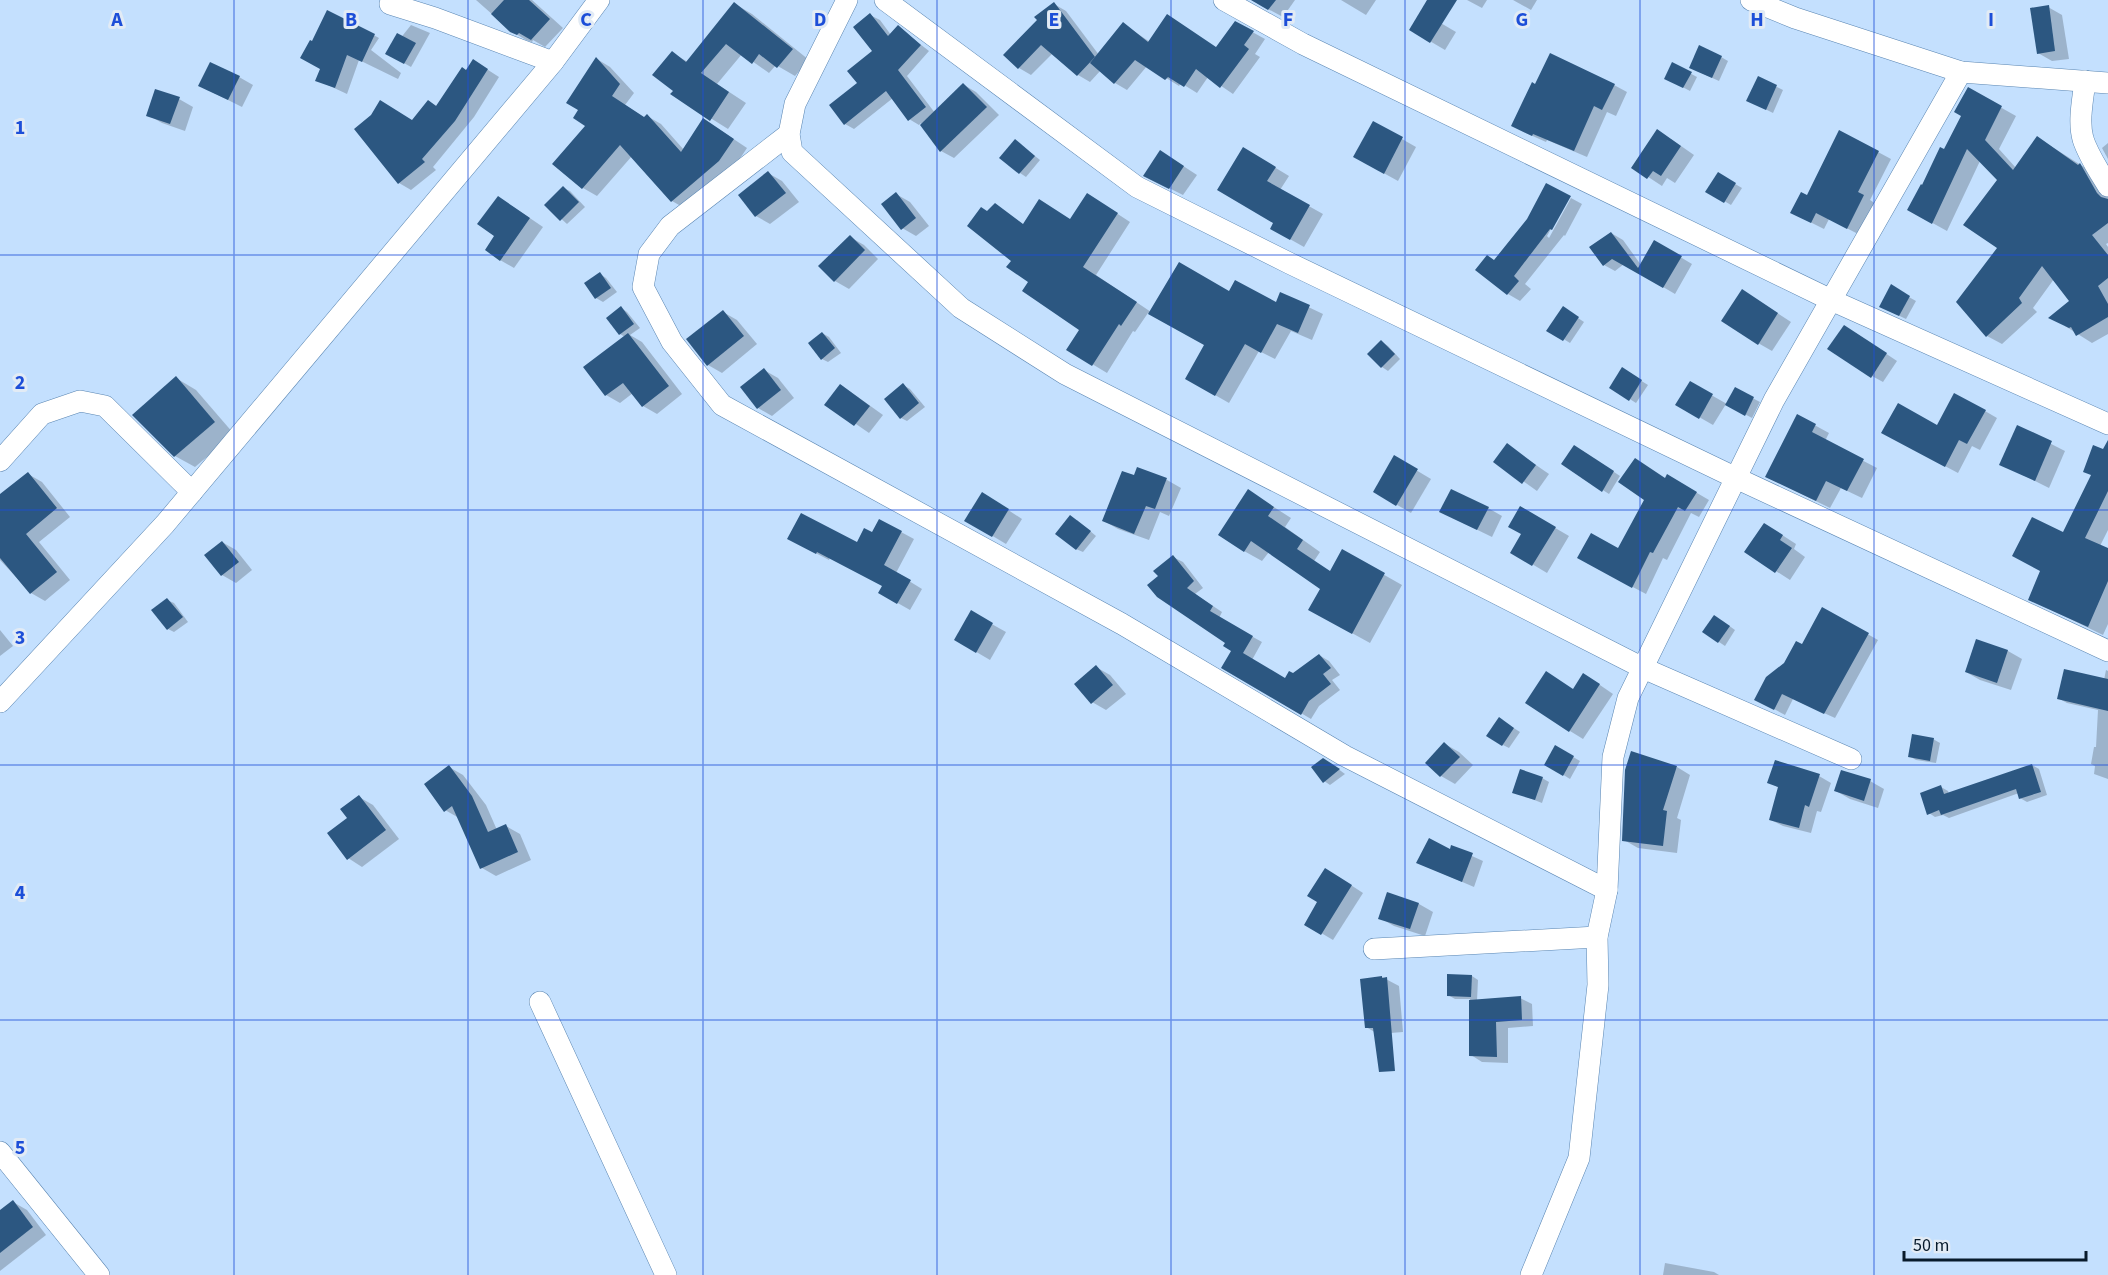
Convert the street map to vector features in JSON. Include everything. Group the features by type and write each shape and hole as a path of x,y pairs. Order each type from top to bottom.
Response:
{"street":[{"path":"847,0 795,105 789,134 792,152 961,308 1065,374 1642,668 1851,759"},
{"path":"885,0 1137,187 1736,478 2108,651"},
{"path":"1224,0 1303,44 1831,300 2108,424"},
{"path":"1751,0 1795,18 1961,72 2108,83"},
{"path":"0,702 165,524 553,62 597,1"},
{"path":"390,4 435,18 553,62"},
{"path":"1531,1275 1579,1158 1598,985 1597,937 1607,890 1613,757 1628,698 1774,400 1961,72"},
{"path":"2085,81 2081,114 2083,138 2095,166 2108,186"},
{"path":"789,134 670,226 649,254 643,287 672,342 722,405 1122,624 1345,756 1607,890"},
{"path":"0,461 42,414 80,401 105,406 192,492"},
{"path":"1374,950 1597,937"},
{"path":"540,1002 666,1275"},
{"path":"0,1152 99,1275"}],"building":[{"path":"504,0 529,0 550,19 531,40 519,33 517,35 510,32 491,14"},
{"path":"1251,0 1276,0 1268,10"},
{"path":"1427,0 1457,0 1430,43 1409,30"},
{"path":"734,2 793,49 777,68 759,54 752,64 726,44 701,73 729,92 710,121 670,94 673,91 652,75 672,51 686,62"},
{"path":"1054,2 1095,57 1077,76 1041,45 1018,69 1003,55 1037,20 1034,17"},
{"path":"2049,5 2055,51 2037,54 2030,8"},
{"path":"327,10 375,34 362,62 347,55 335,88 315,81 320,69 300,58 310,40 312,41"},
{"path":"870,13 888,36 898,25 921,45 898,70 926,107 908,121 886,91 844,125 829,105 857,83 847,71 872,51 853,27"},
{"path":"1167,14 1216,47 1235,21 1254,31 1244,45 1249,49 1220,88 1196,69 1184,87 1168,77 1165,80 1135,60 1114,84 1090,63 1123,22 1148,42"},
{"path":"397,33 416,43 404,64 385,54"},
{"path":"1699,45 1722,56 1712,78 1689,68"},
{"path":"1550,53 1615,84 1602,110 1594,106 1574,151 1511,126 1532,82 1535,84"},
{"path":"596,57 620,84 612,96 644,117 647,114 681,152 703,118 734,139 719,161 671,202 620,145 582,189 552,164 585,126 573,118 578,110 566,103"},
{"path":"473,59 488,69 455,121 422,159 425,162 398,184 354,129 371,115 380,100 412,120 428,100 436,106 462,67 466,70"},
{"path":"210,62 240,76 228,100 198,86"},
{"path":"1672,62 1692,72 1683,88 1664,79"},
{"path":"1758,76 1777,85 1766,110 1746,101"},
{"path":"963,83 987,107 940,152 920,125"},
{"path":"1968,87 2002,106 1985,140 2013,170 2037,136 2078,165 2080,163 2097,193 2108,199 2108,223 2092,235 2108,255 2108,278 2098,286 2108,304 2108,317 2076,336 2071,327 2048,318 2069,301 2042,266 2019,298 2022,303 1986,337 1956,302 1997,248 1963,225 1997,180 1967,149 1932,224 1907,210 1940,147 1944,149 1961,116 1954,112"},
{"path":"155,89 180,97 170,124 146,116"},
{"path":"1373,121 1403,137 1384,174 1353,157"},
{"path":"1657,129 1681,146 1661,176 1653,171 1647,179 1631,168"},
{"path":"1839,130 1879,151 1858,192 1864,195 1847,229 1816,213 1811,223 1790,213 1801,192 1807,195"},
{"path":"1015,139 1035,156 1019,174 999,158"},
{"path":"1243,147 1276,167 1267,181 1310,205 1290,240 1270,229 1273,223 1217,190"},
{"path":"1160,150 1184,166 1169,189 1143,176"},
{"path":"768,171 786,193 755,217 738,195"},
{"path":"1718,172 1736,183 1724,203 1705,192"},
{"path":"1546,183 1571,196 1552,230 1550,229 1514,276 1519,281 1507,295 1475,270 1487,255 1494,260 1527,219"},
{"path":"563,186 579,202 560,221 544,205"},
{"path":"896,192 916,218 901,230 881,204"},
{"path":"1087,193 1118,213 1083,267 1137,302 1121,326 1119,324 1092,366 1066,350 1079,330 1022,291 1028,282 1006,267 1011,261 967,226 981,207 987,211 995,203 1023,224 1039,199 1070,219"},
{"path":"498,196 530,218 500,261 485,250 494,236 477,224"},
{"path":"1611,232 1638,268 1654,240 1682,256 1663,288 1612,259 1603,266 1589,247"},
{"path":"850,235 865,250 834,282 818,266"},
{"path":"1179,262 1229,291 1235,280 1276,302 1280,292 1310,305 1298,333 1277,324 1261,353 1245,344 1215,396 1185,379 1204,345 1148,314"},
{"path":"600,272 611,288 595,299 584,283"},
{"path":"1891,284 1910,296 1899,316 1879,307"},
{"path":"1742,289 1778,313 1758,345 1721,321"},
{"path":"621,306 634,324 619,335 606,318"},
{"path":"1563,306 1579,317 1563,341 1546,331"},
{"path":"723,310 744,336 707,366 686,339"},
{"path":"1844,325 1887,353 1871,378 1827,349"},
{"path":"822,332 835,348 821,360 808,343"},
{"path":"628,333 669,386 642,407 623,383 605,396 583,367"},
{"path":"1381,340 1395,354 1381,368 1367,354"},
{"path":"1622,367 1642,380 1629,401 1609,388"},
{"path":"764,368 781,390 757,409 740,387"},
{"path":"176,376 215,422 174,457 132,415"},
{"path":"1690,381 1713,394 1699,419 1675,405"},
{"path":"903,383 919,403 900,419 884,399"},
{"path":"840,384 870,406 854,426 824,405"},
{"path":"1735,387 1754,397 1745,416 1725,405"},
{"path":"1954,393 1986,410 1967,444 1959,440 1945,467 1881,433 1898,403 1937,425"},
{"path":"1797,414 1816,424 1812,432 1864,459 1847,491 1826,481 1816,501 1765,477"},
{"path":"2017,425 2052,441 2035,481 1999,465"},
{"path":"2108,440 2108,491 2085,538 2108,548 2108,581 2088,627 2028,600 2040,571 2012,556 2032,517 2063,532 2091,475 2083,472 2093,445 2103,449"},
{"path":"1507,443 1536,465 1522,484 1493,462"},
{"path":"1574,445 1614,471 1602,492 1561,464"},
{"path":"1394,455 1418,469 1396,506 1373,492"},
{"path":"1635,458 1665,478 1667,474 1697,492 1685,511 1678,507 1653,553 1650,552 1632,588 1577,558 1591,533 1618,548 1644,500 1618,482"},
{"path":"1137,467 1167,478 1155,509 1146,506 1134,534 1102,521 1122,471 1134,475"},
{"path":"28,472 57,508 26,534 57,572 30,594 0,558 0,494"},
{"path":"1248,489 1274,507 1268,516 1303,540 1297,549 1330,571 1342,549 1385,573 1352,634 1308,610 1320,589 1251,541 1244,552 1218,535"},
{"path":"1451,489 1489,507 1477,530 1439,512"},
{"path":"982,492 1009,509 992,537 964,521"},
{"path":"1520,506 1556,527 1532,566 1510,553 1521,534 1508,527"},
{"path":"801,513 857,542 864,528 872,532 879,519 902,531 884,565 911,580 897,604 878,593 882,586 787,539"},
{"path":"1070,515 1091,531 1076,550 1055,534"},
{"path":"1764,523 1783,535 1780,540 1792,548 1775,573 1744,552"},
{"path":"222,541 239,562 221,576 204,555"},
{"path":"1173,555 1194,581 1187,588 1213,606 1210,611 1253,636 1243,653 1285,678 1289,671 1293,673 1319,654 1331,668 1323,674 1331,684 1309,701 1301,715 1221,668 1231,651 1223,646 1225,643 1157,597 1147,585 1158,576 1153,571"},
{"path":"167,598 183,617 167,630 151,610"},
{"path":"1822,607 1869,633 1824,714 1782,694 1774,710 1754,700 1766,677 1784,663 1796,641 1802,644"},
{"path":"971,610 993,623 976,653 954,640"},
{"path":"1714,615 1730,626 1718,643 1702,632"},
{"path":"1976,639 2008,650 1997,683 1965,672"},
{"path":"1096,665 1113,685 1091,704 1074,684"},
{"path":"2064,669 2108,679 2108,711 2057,699"},
{"path":"1546,671 1573,689 1583,673 1600,684 1569,732 1525,703"},
{"path":"1499,717 1514,728 1502,746 1486,736"},
{"path":"1912,734 1934,738 1930,761 1908,757"},
{"path":"1444,742 1460,757 1440,777 1425,763"},
{"path":"1555,745 1574,756 1563,776 1544,765"},
{"path":"1631,751 1677,766 1663,810 1667,811 1663,846 1622,841 1625,770"},
{"path":"1323,758 1340,769 1323,783 1311,767"},
{"path":"1775,760 1820,774 1809,807 1805,805 1799,828 1769,820 1778,787 1767,783"},
{"path":"2032,764 2041,792 2019,799 2016,789 1941,815 1939,810 1927,815 1920,793 1941,785 1944,794"},
{"path":"449,765 472,796 488,832 506,824 518,852 480,869 452,806 444,812 424,784"},
{"path":"1520,769 1543,777 1535,800 1512,793"},
{"path":"1841,770 1871,779 1864,801 1834,791"},
{"path":"359,795 386,830 347,860 327,833 347,818 340,809"},
{"path":"1429,838 1450,849 1451,845 1473,853 1462,882 1416,863"},
{"path":"1325,868 1352,885 1321,935 1304,925 1317,902 1307,896"},
{"path":"1387,892 1419,903 1410,929 1378,919"},
{"path":"1447,974 1472,975 1471,997 1447,996"},
{"path":"1382,976 1382,978 1387,977 1395,1071 1379,1072 1373,1028 1365,1028 1360,979"},
{"path":"1521,996 1522,1020 1496,1022 1497,1057 1469,1056 1469,1000"},
{"path":"13,1200 33,1227 0,1253 0,1210"}]}
